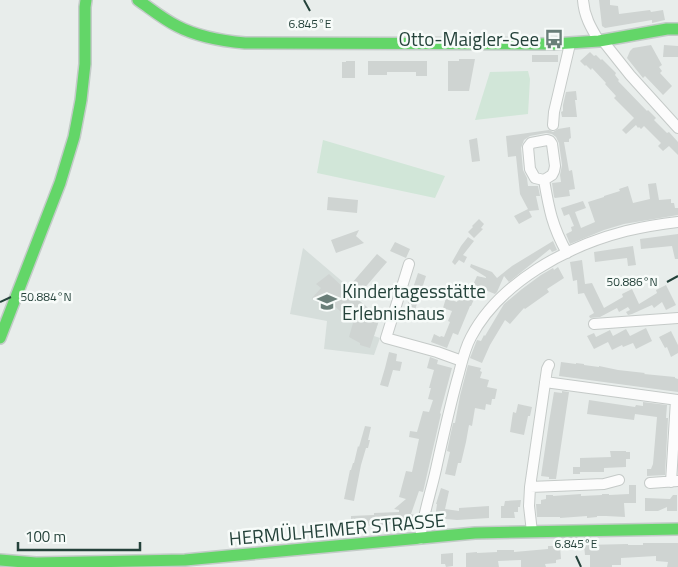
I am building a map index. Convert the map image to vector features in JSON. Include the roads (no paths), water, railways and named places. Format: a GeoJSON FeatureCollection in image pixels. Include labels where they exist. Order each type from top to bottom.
{"type":"FeatureCollection","features":[{"type":"Feature","properties":{"kind":"street"},"geometry":{"type":"LineString","coordinates":[[0,338],[60,183],[74,137],[85,64],[86,0]]}},
{"type":"Feature","properties":{"kind":"street"},"geometry":{"type":"LineString","coordinates":[[138,0],[178,26],[210,38],[228,41],[570,44],[601,41],[667,29],[678,29]]}},
{"type":"Feature","properties":{"kind":"street"},"geometry":{"type":"LineString","coordinates":[[584,0],[584,7],[592,30],[678,128]]}},
{"type":"Feature","properties":{"kind":"street"},"geometry":{"type":"LineString","coordinates":[[553,125],[554,112],[570,44]]}},
{"type":"Feature","properties":{"kind":"street"},"geometry":{"type":"LineString","coordinates":[[544,180],[551,219],[567,253]]}},
{"type":"Feature","properties":{"kind":"street"},"geometry":{"type":"LineString","coordinates":[[420,539],[450,402],[462,361],[470,339],[488,311],[519,282],[555,258],[588,243],[626,231],[678,222]]}},
{"type":"Feature","properties":{"kind":"street"},"geometry":{"type":"LineString","coordinates":[[409,264],[386,338],[462,361]]}},
{"type":"Feature","properties":{"kind":"street"},"geometry":{"type":"LineString","coordinates":[[594,324],[678,318]]}},
{"type":"Feature","properties":{"kind":"street"},"geometry":{"type":"LineString","coordinates":[[532,532],[529,506],[530,486],[549,364]]}},
{"type":"Feature","properties":{"kind":"street"},"geometry":{"type":"LineString","coordinates":[[545,382],[677,400],[674,482],[650,483]]}},
{"type":"Feature","properties":{"kind":"street"},"geometry":{"type":"LineString","coordinates":[[530,486],[604,484],[620,480]]}},
{"type":"Feature","properties":{"kind":"street","name":"HERMÜLHEIMER STRASSE"},"geometry":{"type":"LineString","coordinates":[[0,560],[36,563],[185,560],[475,533],[678,530]]}},
{"type":"Feature","properties":{"kind":"place","name":"Otto-Maigler-See"},"geometry":{"type":"Point","coordinates":[554,39]}},
{"type":"Feature","properties":{"kind":"place","name":"Kindertagesstätte Erlebnishaus"},"geometry":{"type":"Point","coordinates":[327,302]}}]}
